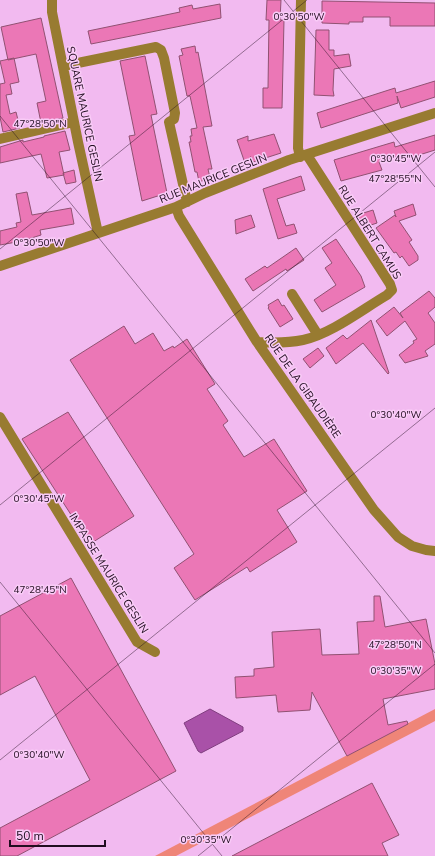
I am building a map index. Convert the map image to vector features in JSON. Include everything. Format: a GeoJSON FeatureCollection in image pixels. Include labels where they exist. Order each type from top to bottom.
{"type":"FeatureCollection","features":[{"type":"Feature","properties":{"kind":"street","name":"SQUARE MAURICE GESLIN"},"geometry":{"type":"LineString","coordinates":[[52,0],[52,12],[98,233]]}},
{"type":"Feature","properties":{"kind":"street"},"geometry":{"type":"LineString","coordinates":[[301,0],[298,148],[303,156]]}},
{"type":"Feature","properties":{"kind":"street"},"geometry":{"type":"LineString","coordinates":[[63,66],[156,47],[161,50],[164,58],[174,113],[174,119],[169,122],[186,202]]}},
{"type":"Feature","properties":{"kind":"street","name":"RUE MAURICE GESLIN"},"geometry":{"type":"LineString","coordinates":[[0,266],[176,207],[205,193],[303,156],[435,113]]}},
{"type":"Feature","properties":{"kind":"street"},"geometry":{"type":"LineString","coordinates":[[0,139],[74,122]]}},
{"type":"Feature","properties":{"kind":"street","name":"RUE ALBERT CAMUS"},"geometry":{"type":"LineString","coordinates":[[257,342],[292,342],[305,340],[318,335],[336,326],[390,293],[392,287],[303,156]]}},
{"type":"Feature","properties":{"kind":"street","name":"RUE DE LA GIBAUDIÈRE"},"geometry":{"type":"LineString","coordinates":[[176,207],[179,216],[257,342],[374,510],[398,538],[412,546],[435,551]]}},
{"type":"Feature","properties":{"kind":"street"},"geometry":{"type":"LineString","coordinates":[[292,294],[318,335]]}},
{"type":"Feature","properties":{"kind":"street","name":"IMPASSE MAURICE GESLIN"},"geometry":{"type":"LineString","coordinates":[[0,417],[137,642],[155,652]]}},
{"type":"Feature","properties":{"kind":"shaded area"},"geometry":{"type":"Polygon","coordinates":[[[210,709],[243,727],[243,731],[201,753],[198,751],[184,723],[210,709]]]}},
{"type":"Feature","properties":{"kind":"shaded area"},"geometry":{"type":"Polygon","coordinates":[[[435,709],[435,721],[176,856],[155,856],[435,709]]]}},
{"type":"Feature","properties":{"kind":"building"},"geometry":{"type":"Polygon","coordinates":[[[267,0],[281,0],[280,20],[284,20],[282,108],[263,108],[263,88],[268,88],[269,20],[266,20],[267,0]]]}},
{"type":"Feature","properties":{"kind":"building"},"geometry":{"type":"Polygon","coordinates":[[[322,1],[435,3],[435,26],[390,26],[390,17],[363,17],[363,22],[349,22],[349,24],[322,23],[322,1]]]}},
{"type":"Feature","properties":{"kind":"building"},"geometry":{"type":"Polygon","coordinates":[[[220,4],[221,18],[91,44],[88,31],[180,12],[179,8],[192,5],[193,9],[220,4]]]}},
{"type":"Feature","properties":{"kind":"building"},"geometry":{"type":"Polygon","coordinates":[[[41,18],[63,118],[41,123],[37,103],[46,101],[36,54],[8,60],[1,27],[41,18]]]}},
{"type":"Feature","properties":{"kind":"building"},"geometry":{"type":"Polygon","coordinates":[[[316,30],[329,30],[329,50],[334,50],[334,56],[349,54],[351,66],[334,69],[334,96],[314,95],[316,30]]]}},
{"type":"Feature","properties":{"kind":"building"},"geometry":{"type":"Polygon","coordinates":[[[195,46],[196,53],[198,52],[212,126],[203,127],[212,169],[208,169],[210,178],[199,182],[197,172],[195,172],[189,142],[191,142],[190,136],[192,136],[191,129],[197,128],[190,96],[187,96],[179,56],[183,55],[181,49],[195,46]]]}},
{"type":"Feature","properties":{"kind":"building"},"geometry":{"type":"Polygon","coordinates":[[[145,56],[157,114],[151,115],[167,193],[142,201],[129,136],[135,135],[120,61],[145,56]]]}},
{"type":"Feature","properties":{"kind":"building"},"geometry":{"type":"Polygon","coordinates":[[[14,58],[19,82],[10,84],[12,94],[6,95],[10,114],[16,112],[20,128],[3,132],[0,117],[0,84],[5,83],[0,61],[14,58]]]}},
{"type":"Feature","properties":{"kind":"building"},"geometry":{"type":"Polygon","coordinates":[[[435,81],[435,97],[401,108],[397,96],[398,103],[321,128],[317,113],[395,88],[396,93],[435,81]]]}},
{"type":"Feature","properties":{"kind":"building"},"geometry":{"type":"Polygon","coordinates":[[[65,131],[70,150],[59,152],[64,175],[47,178],[41,154],[0,163],[0,147],[23,140],[23,142],[65,131]]]}},
{"type":"Feature","properties":{"kind":"building"},"geometry":{"type":"Polygon","coordinates":[[[274,134],[281,153],[253,162],[250,157],[251,168],[247,169],[237,140],[248,136],[248,141],[274,134]]]}},
{"type":"Feature","properties":{"kind":"building"},"geometry":{"type":"Polygon","coordinates":[[[435,135],[435,150],[400,161],[398,156],[379,162],[382,170],[341,181],[334,160],[394,142],[395,147],[435,135]]]}},
{"type":"Feature","properties":{"kind":"building"},"geometry":{"type":"Polygon","coordinates":[[[74,170],[76,182],[66,184],[63,173],[74,170]]]}},
{"type":"Feature","properties":{"kind":"building"},"geometry":{"type":"Polygon","coordinates":[[[301,176],[305,190],[277,199],[286,226],[294,224],[297,233],[278,239],[263,189],[301,176]]]}},
{"type":"Feature","properties":{"kind":"building"},"geometry":{"type":"Polygon","coordinates":[[[27,192],[32,215],[71,208],[74,224],[40,230],[41,235],[22,241],[0,245],[0,231],[17,227],[16,223],[21,222],[16,194],[27,192]]]}},
{"type":"Feature","properties":{"kind":"building"},"geometry":{"type":"Polygon","coordinates":[[[413,204],[416,215],[399,221],[412,240],[409,242],[418,256],[418,260],[409,266],[402,256],[400,258],[396,252],[394,253],[376,228],[395,215],[396,217],[394,211],[413,204]]]}},
{"type":"Feature","properties":{"kind":"building"},"geometry":{"type":"Polygon","coordinates":[[[373,210],[377,223],[365,227],[357,215],[373,210]]]}},
{"type":"Feature","properties":{"kind":"building"},"geometry":{"type":"Polygon","coordinates":[[[251,215],[255,227],[236,234],[235,220],[251,215]]]}},
{"type":"Feature","properties":{"kind":"building"},"geometry":{"type":"Polygon","coordinates":[[[336,239],[361,276],[365,287],[322,312],[314,300],[336,285],[325,268],[332,263],[322,248],[336,239]]]}},
{"type":"Feature","properties":{"kind":"building"},"geometry":{"type":"Polygon","coordinates":[[[296,248],[304,260],[287,271],[286,269],[253,291],[245,279],[265,266],[267,268],[296,248]]]}},
{"type":"Feature","properties":{"kind":"building"},"geometry":{"type":"Polygon","coordinates":[[[429,291],[435,298],[435,307],[428,313],[435,323],[435,344],[425,351],[428,356],[405,363],[399,355],[417,339],[405,321],[387,336],[376,321],[394,307],[403,318],[400,313],[429,291]]]}},
{"type":"Feature","properties":{"kind":"building"},"geometry":{"type":"Polygon","coordinates":[[[278,299],[293,319],[280,327],[268,308],[268,305],[278,299]]]}},
{"type":"Feature","properties":{"kind":"building"},"geometry":{"type":"Polygon","coordinates":[[[371,320],[389,373],[388,374],[363,343],[336,364],[326,348],[343,335],[347,339],[371,320]]]}},
{"type":"Feature","properties":{"kind":"building"},"geometry":{"type":"Polygon","coordinates":[[[124,326],[135,344],[153,333],[164,351],[173,346],[174,348],[187,339],[215,384],[207,389],[228,421],[223,425],[244,457],[274,439],[307,491],[277,510],[297,542],[250,572],[247,567],[195,600],[174,568],[194,554],[70,360],[124,326]]]}},
{"type":"Feature","properties":{"kind":"building"},"geometry":{"type":"Polygon","coordinates":[[[318,348],[324,356],[310,368],[303,359],[318,348]]]}},
{"type":"Feature","properties":{"kind":"building"},"geometry":{"type":"Polygon","coordinates":[[[68,412],[134,516],[90,544],[22,439],[68,412]]]}},
{"type":"Feature","properties":{"kind":"building"},"geometry":{"type":"Polygon","coordinates":[[[71,578],[176,771],[17,856],[0,856],[0,828],[90,780],[35,676],[0,695],[0,616],[71,578]]]}},
{"type":"Feature","properties":{"kind":"building"},"geometry":{"type":"Polygon","coordinates":[[[374,596],[380,596],[385,627],[426,619],[435,664],[435,689],[383,699],[388,725],[407,721],[408,724],[347,756],[312,692],[310,710],[278,712],[276,695],[236,698],[235,677],[254,676],[254,669],[274,667],[272,632],[320,629],[322,655],[359,654],[357,622],[374,621],[374,596]]]}},
{"type":"Feature","properties":{"kind":"building"},"geometry":{"type":"Polygon","coordinates":[[[372,783],[399,835],[382,843],[388,856],[232,856],[372,783]]]}}]}
